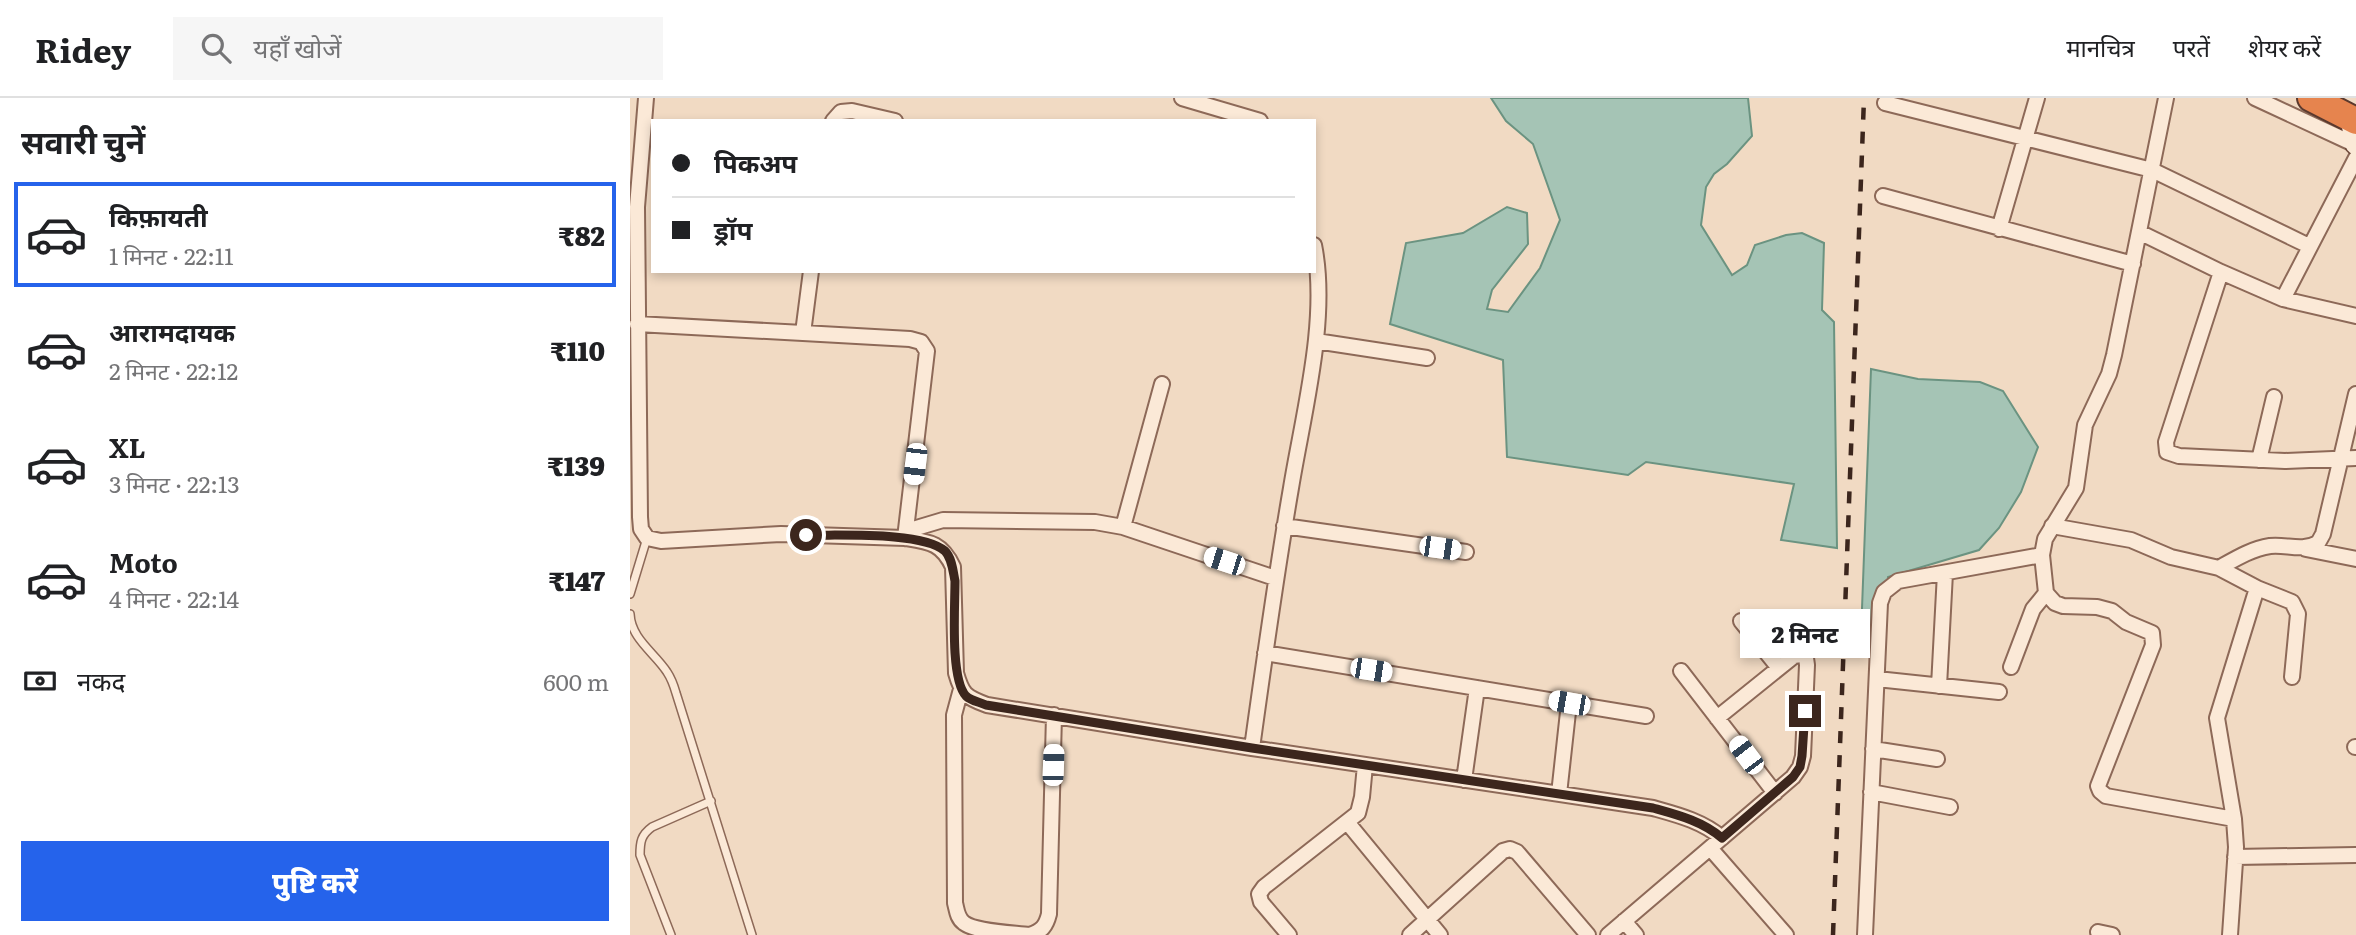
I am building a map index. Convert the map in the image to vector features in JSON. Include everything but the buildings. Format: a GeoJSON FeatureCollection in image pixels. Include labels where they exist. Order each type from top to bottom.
{"type":"FeatureCollection","features":[{"type":"Feature","properties":{"kind":"highway"},"geometry":{"type":"LineString","coordinates":[[2311,98],[2355,132]]}},
{"type":"Feature","properties":{"kind":"street"},"geometry":{"type":"LineString","coordinates":[[646,98],[637,207],[637,324],[639,517],[641,529],[647,538],[661,541],[781,534],[905,538],[931,543],[946,552],[953,567],[956,673],[961,689],[969,699],[986,705],[1252,748],[1653,808],[1710,828],[1722,838]]}},
{"type":"Feature","properties":{"kind":"street"},"geometry":{"type":"LineString","coordinates":[[1182,98],[1253,119]]}},
{"type":"Feature","properties":{"kind":"street"},"geometry":{"type":"LineString","coordinates":[[1999,229],[2037,98]]}},
{"type":"Feature","properties":{"kind":"street"},"geometry":{"type":"LineString","coordinates":[[2166,98],[2109,374],[2085,425],[2076,488],[2045,539],[2042,555],[2046,593],[2055,603],[2112,611],[2126,622],[2152,633],[2154,639],[2100,778],[2100,791],[2106,796],[2234,819]]}},
{"type":"Feature","properties":{"kind":"street"},"geometry":{"type":"LineString","coordinates":[[2255,98],[2355,132]]}},
{"type":"Feature","properties":{"kind":"street"},"geometry":{"type":"LineString","coordinates":[[1885,103],[2152,170],[2309,246]]}},
{"type":"Feature","properties":{"kind":"street"},"geometry":{"type":"LineString","coordinates":[[835,119],[841,112],[852,111],[886,119]]}},
{"type":"Feature","properties":{"kind":"street"},"geometry":{"type":"LineString","coordinates":[[2283,299],[2356,158]]}},
{"type":"Feature","properties":{"kind":"street"},"geometry":{"type":"LineString","coordinates":[[1883,196],[2133,264]]}},
{"type":"Feature","properties":{"kind":"street"},"geometry":{"type":"LineString","coordinates":[[2139,232],[2283,299],[2356,316]]}},
{"type":"Feature","properties":{"kind":"street"},"geometry":{"type":"LineString","coordinates":[[1252,748],[1275,578],[1316,341],[1320,282],[1316,257]]}},
{"type":"Feature","properties":{"kind":"street"},"geometry":{"type":"LineString","coordinates":[[2221,272],[2166,447],[2167,452],[2179,456],[2259,460],[2356,458]]}},
{"type":"Feature","properties":{"kind":"street"},"geometry":{"type":"LineString","coordinates":[[803,333],[811,273]]}},
{"type":"Feature","properties":{"kind":"street"},"geometry":{"type":"LineString","coordinates":[[637,324],[910,339],[921,342],[927,351],[905,538]]}},
{"type":"Feature","properties":{"kind":"street"},"geometry":{"type":"LineString","coordinates":[[1316,341],[1427,358]]}},
{"type":"Feature","properties":{"kind":"street"},"geometry":{"type":"LineString","coordinates":[[1123,527],[1162,384]]}},
{"type":"Feature","properties":{"kind":"street"},"geometry":{"type":"LineString","coordinates":[[2304,549],[2318,543],[2323,534],[2356,394]]}},
{"type":"Feature","properties":{"kind":"street"},"geometry":{"type":"LineString","coordinates":[[2259,460],[2274,397]]}},
{"type":"Feature","properties":{"kind":"street"},"geometry":{"type":"LineString","coordinates":[[905,538],[913,529],[943,520],[1095,522],[1123,527],[1275,578]]}},
{"type":"Feature","properties":{"kind":"street"},"geometry":{"type":"LineString","coordinates":[[1284,526],[1466,552]]}},
{"type":"Feature","properties":{"kind":"street"},"geometry":{"type":"LineString","coordinates":[[2052,526],[2119,537],[2171,557],[2219,568],[2292,602],[2297,606],[2298,614],[2292,677]]}},
{"type":"Feature","properties":{"kind":"street"},"geometry":{"type":"LineString","coordinates":[[2219,568],[2267,546],[2304,549],[2356,559]]}},
{"type":"Feature","properties":{"kind":"street"},"geometry":{"type":"LineString","coordinates":[[1865,935],[1880,603],[1884,592],[1898,582],[2042,555]]}},
{"type":"Feature","properties":{"kind":"street"},"geometry":{"type":"LineString","coordinates":[[1939,686],[1945,573]]}},
{"type":"Feature","properties":{"kind":"street"},"geometry":{"type":"LineString","coordinates":[[2230,935],[2235,857],[2234,819],[2217,718],[2257,588]]}},
{"type":"Feature","properties":{"kind":"street"},"geometry":{"type":"LineString","coordinates":[[2011,667],[2033,609],[2046,593]]}},
{"type":"Feature","properties":{"kind":"street"},"geometry":{"type":"LineString","coordinates":[[1741,621],[1779,668]]}},
{"type":"Feature","properties":{"kind":"street"},"geometry":{"type":"LineString","coordinates":[[1265,653],[1646,716]]}},
{"type":"Feature","properties":{"kind":"street"},"geometry":{"type":"LineString","coordinates":[[1608,935],[1793,777],[1800,767],[1806,658],[1794,656],[1717,718]]}},
{"type":"Feature","properties":{"kind":"street"},"geometry":{"type":"LineString","coordinates":[[1681,671],[1775,793]]}},
{"type":"Feature","properties":{"kind":"street"},"geometry":{"type":"LineString","coordinates":[[1877,679],[1999,692]]}},
{"type":"Feature","properties":{"kind":"street"},"geometry":{"type":"LineString","coordinates":[[1464,780],[1477,688]]}},
{"type":"Feature","properties":{"kind":"street"},"geometry":{"type":"LineString","coordinates":[[961,689],[954,715],[955,903],[963,922],[975,927],[1030,935],[1040,931],[1046,924],[1049,914],[1054,716]]}},
{"type":"Feature","properties":{"kind":"street"},"geometry":{"type":"LineString","coordinates":[[1559,794],[1569,703]]}},
{"type":"Feature","properties":{"kind":"street"},"geometry":{"type":"LineString","coordinates":[[1873,749],[1937,759]]}},
{"type":"Feature","properties":{"kind":"street"},"geometry":{"type":"LineString","coordinates":[[1289,935],[1261,902],[1259,894],[1264,887],[1358,813],[1365,765]]}},
{"type":"Feature","properties":{"kind":"street"},"geometry":{"type":"LineString","coordinates":[[1871,792],[1950,807]]}},
{"type":"Feature","properties":{"kind":"street"},"geometry":{"type":"LineString","coordinates":[[1347,822],[1440,935]]}},
{"type":"Feature","properties":{"kind":"street"},"geometry":{"type":"LineString","coordinates":[[1710,848],[1786,935]]}},
{"type":"Feature","properties":{"kind":"street"},"geometry":{"type":"LineString","coordinates":[[1410,935],[1503,851],[1510,849],[1517,852],[1588,935]]}},
{"type":"Feature","properties":{"kind":"street"},"geometry":{"type":"LineString","coordinates":[[2235,857],[2356,855]]}},
{"type":"Feature","properties":{"kind":"street"},"geometry":{"type":"LineString","coordinates":[[1624,921],[1636,935]]}},
{"type":"Feature","properties":{"kind":"lane"},"geometry":{"type":"LineString","coordinates":[[630,594],[647,538]]}},
{"type":"Feature","properties":{"kind":"lane"},"geometry":{"type":"LineString","coordinates":[[630,614],[630,622],[641,642],[669,674],[752,935]]}},
{"type":"Feature","properties":{"kind":"lane"},"geometry":{"type":"LineString","coordinates":[[671,935],[640,855],[640,843],[644,833],[652,827],[711,801]]}},
{"type":"Feature","properties":{"kind":"shaded area"},"geometry":{"type":"Polygon","coordinates":[[[1491,98],[1748,98],[1752,136],[1727,164],[1714,174],[1706,187],[1701,225],[1732,275],[1747,265],[1755,245],[1802,233],[1824,243],[1822,310],[1834,322],[1837,548],[1781,540],[1794,484],[1646,462],[1628,475],[1507,457],[1503,360],[1390,324],[1406,243],[1463,233],[1507,207],[1527,213],[1528,244],[1492,290],[1487,309],[1508,312],[1540,268],[1560,220],[1533,144],[1506,121],[1491,98]]]}},
{"type":"Feature","properties":{"kind":"shaded area"},"geometry":{"type":"Polygon","coordinates":[[[1871,369],[1918,379],[1980,382],[2003,391],[2038,447],[2021,492],[1999,528],[1979,550],[1888,577],[1884,631],[1861,635],[1871,369]]]}},
{"type":"Feature","properties":{"kind":"railway"},"geometry":{"type":"LineString","coordinates":[[1833,935],[1864,98]]}},
{"type":"Feature","properties":{"kind":"route"},"geometry":{"type":"LineString","coordinates":[[806,535],[905,538],[931,543],[946,552],[953,567],[955,581],[956,673],[961,689],[969,699],[986,705],[1653,808],[1693,820],[1710,828],[1722,838],[1793,777],[1800,767],[1805,711]]}}]}
